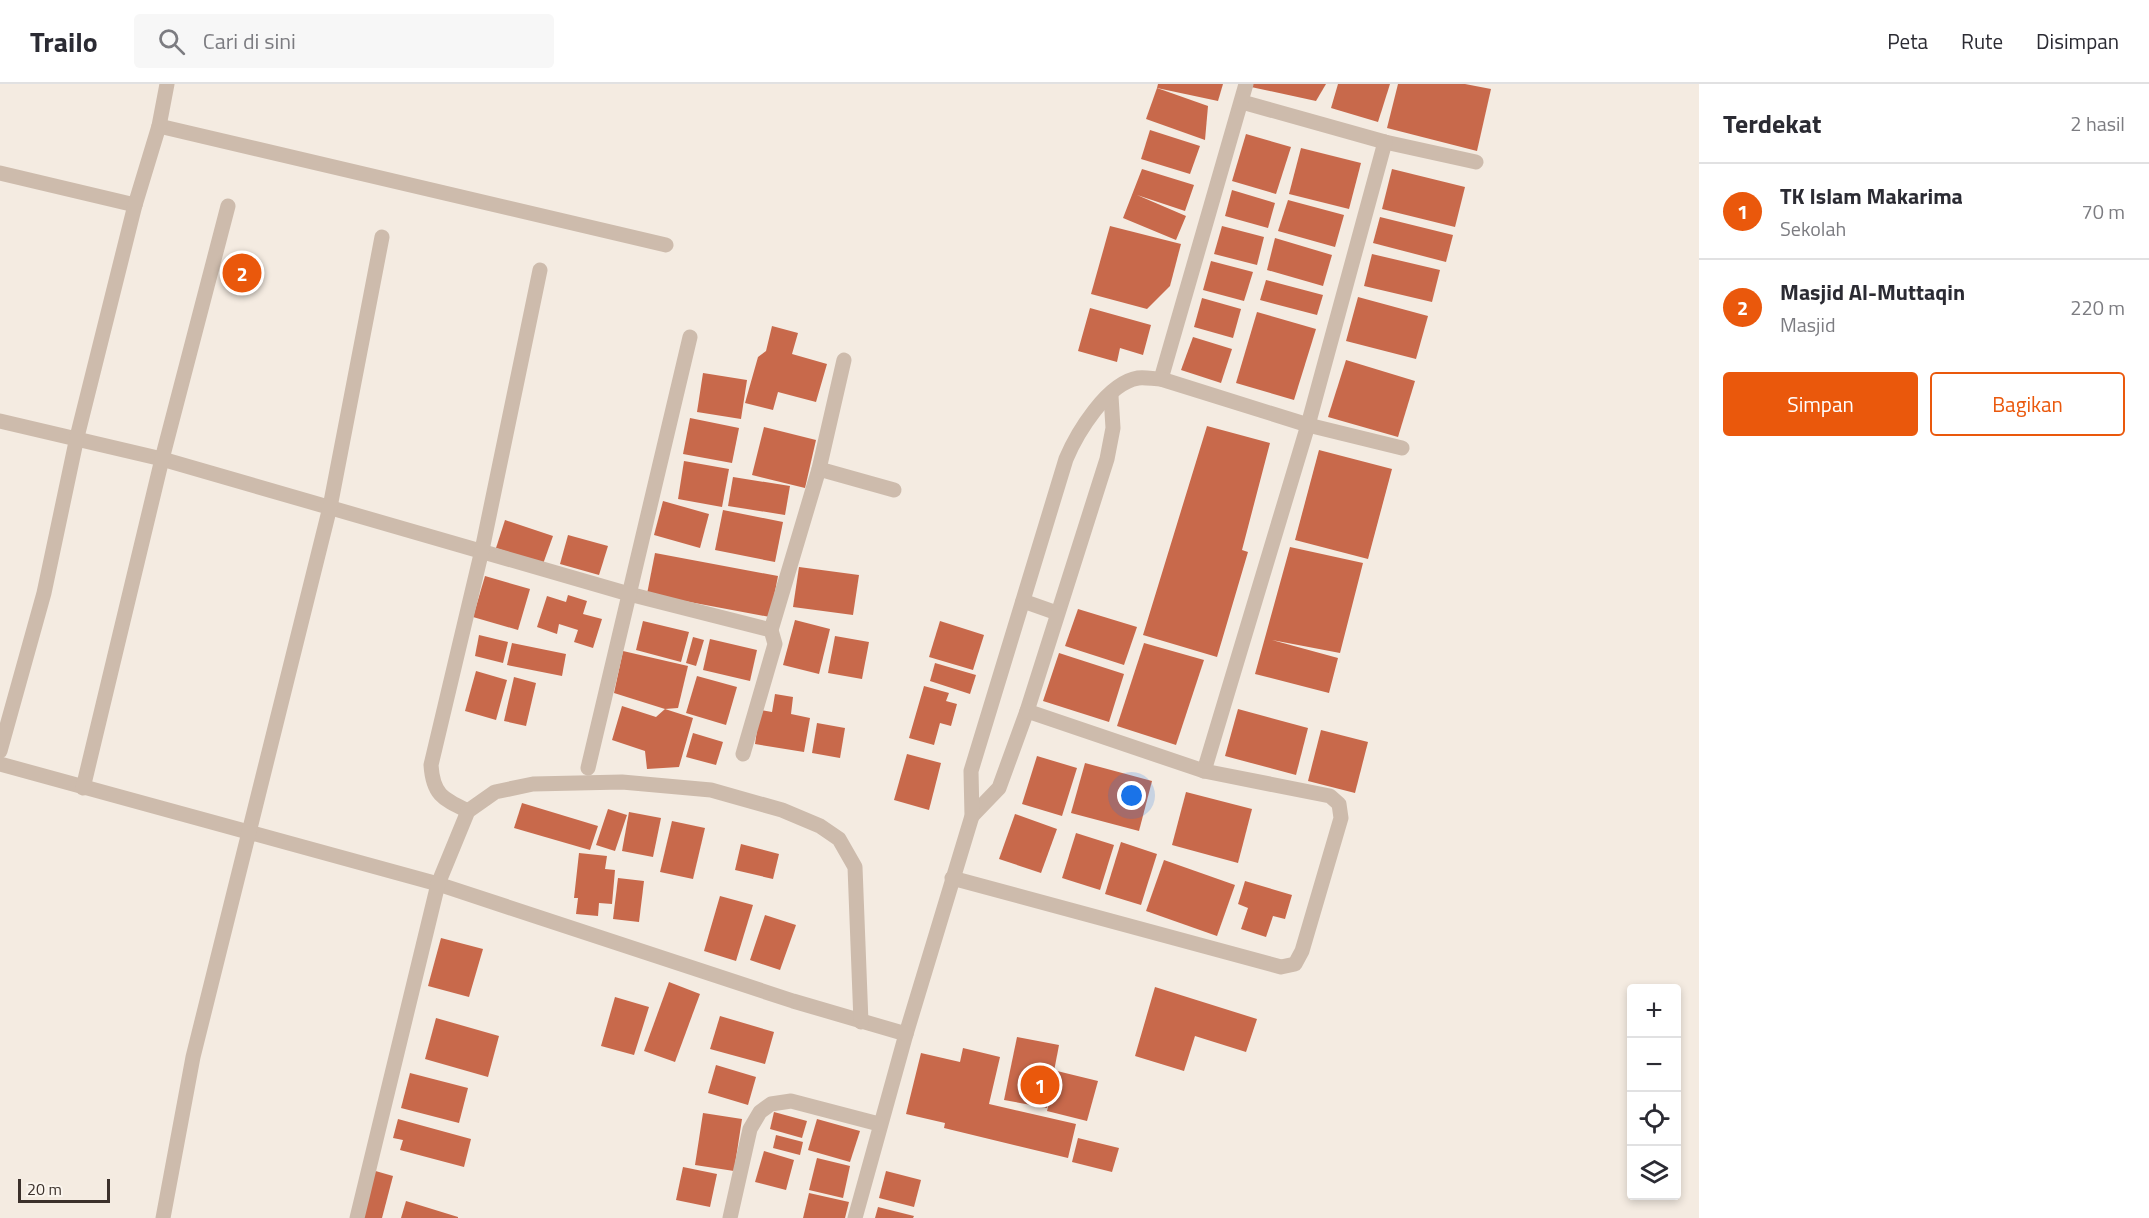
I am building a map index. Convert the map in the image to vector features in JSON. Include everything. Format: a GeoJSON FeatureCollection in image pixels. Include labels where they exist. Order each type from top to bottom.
{"type":"FeatureCollection","features":[{"type":"Feature","properties":{"kind":"street"},"geometry":{"type":"LineString","coordinates":[[0,751],[44,593],[77,437],[135,205],[159,126],[167,84]]}},
{"type":"Feature","properties":{"kind":"street"},"geometry":{"type":"LineString","coordinates":[[1161,379],[1246,84]]}},
{"type":"Feature","properties":{"kind":"street"},"geometry":{"type":"LineString","coordinates":[[1242,102],[1385,142],[1476,162]]}},
{"type":"Feature","properties":{"kind":"street"},"geometry":{"type":"LineString","coordinates":[[159,126],[666,245]]}},
{"type":"Feature","properties":{"kind":"street"},"geometry":{"type":"LineString","coordinates":[[1204,771],[1308,425],[1385,142]]}},
{"type":"Feature","properties":{"kind":"street"},"geometry":{"type":"LineString","coordinates":[[0,173],[135,205]]}},
{"type":"Feature","properties":{"kind":"street"},"geometry":{"type":"LineString","coordinates":[[83,788],[162,459],[228,206]]}},
{"type":"Feature","properties":{"kind":"street"},"geometry":{"type":"LineString","coordinates":[[163,1218],[193,1057],[247,831],[330,507],[382,237]]}},
{"type":"Feature","properties":{"kind":"street"},"geometry":{"type":"LineString","coordinates":[[468,811],[445,800],[435,788],[431,765],[482,550],[540,270]]}},
{"type":"Feature","properties":{"kind":"street"},"geometry":{"type":"LineString","coordinates":[[588,768],[690,337]]}},
{"type":"Feature","properties":{"kind":"street"},"geometry":{"type":"LineString","coordinates":[[743,754],[775,644],[771,630],[819,469],[844,360]]}},
{"type":"Feature","properties":{"kind":"street"},"geometry":{"type":"LineString","coordinates":[[855,1218],[879,1124],[972,816],[971,771],[1066,459],[1077,433],[1091,413],[1122,384],[1138,378],[1161,379],[1308,425],[1402,448]]}},
{"type":"Feature","properties":{"kind":"street"},"geometry":{"type":"LineString","coordinates":[[972,816],[999,788],[1027,711],[1107,459],[1113,428],[1111,396]]}},
{"type":"Feature","properties":{"kind":"street"},"geometry":{"type":"LineString","coordinates":[[0,421],[77,437],[162,459],[629,594],[771,630]]}},
{"type":"Feature","properties":{"kind":"street"},"geometry":{"type":"LineString","coordinates":[[819,469],[894,490]]}},
{"type":"Feature","properties":{"kind":"street"},"geometry":{"type":"LineString","coordinates":[[1023,601],[1057,613]]}},
{"type":"Feature","properties":{"kind":"street"},"geometry":{"type":"LineString","coordinates":[[952,879],[1281,967],[1295,964],[1302,951],[1341,818],[1340,804],[1330,796],[1204,771],[1027,711]]}},
{"type":"Feature","properties":{"kind":"street"},"geometry":{"type":"LineString","coordinates":[[0,764],[438,884],[861,1022],[906,1034]]}},
{"type":"Feature","properties":{"kind":"street"},"geometry":{"type":"LineString","coordinates":[[357,1218],[438,884],[468,811],[495,792],[533,784],[622,782],[711,790],[782,810],[820,826],[839,839],[855,867],[861,1022]]}},
{"type":"Feature","properties":{"kind":"street"},"geometry":{"type":"LineString","coordinates":[[730,1218],[750,1129],[759,1112],[771,1104],[790,1101],[879,1124]]}},
{"type":"Feature","properties":{"kind":"building"},"geometry":{"type":"Polygon","coordinates":[[[1158,84],[1223,84],[1218,101],[1157,88],[1158,84]]]}},
{"type":"Feature","properties":{"kind":"building"},"geometry":{"type":"Polygon","coordinates":[[[1252,84],[1326,84],[1316,101],[1251,87],[1252,84]]]}},
{"type":"Feature","properties":{"kind":"building"},"geometry":{"type":"Polygon","coordinates":[[[1338,84],[1390,84],[1378,122],[1331,108],[1338,84]]]}},
{"type":"Feature","properties":{"kind":"building"},"geometry":{"type":"Polygon","coordinates":[[[1398,84],[1465,84],[1491,89],[1477,151],[1387,128],[1398,84]]]}},
{"type":"Feature","properties":{"kind":"building"},"geometry":{"type":"Polygon","coordinates":[[[1157,88],[1208,106],[1205,140],[1146,119],[1157,88]]]}},
{"type":"Feature","properties":{"kind":"building"},"geometry":{"type":"Polygon","coordinates":[[[1150,130],[1200,146],[1190,174],[1141,159],[1150,130]]]}},
{"type":"Feature","properties":{"kind":"building"},"geometry":{"type":"Polygon","coordinates":[[[1246,134],[1291,147],[1276,194],[1232,181],[1246,134]]]}},
{"type":"Feature","properties":{"kind":"building"},"geometry":{"type":"Polygon","coordinates":[[[1301,148],[1361,163],[1349,209],[1289,194],[1301,148]]]}},
{"type":"Feature","properties":{"kind":"building"},"geometry":{"type":"Polygon","coordinates":[[[1142,169],[1194,185],[1185,211],[1137,195],[1186,216],[1176,240],[1123,218],[1142,169]]]}},
{"type":"Feature","properties":{"kind":"building"},"geometry":{"type":"Polygon","coordinates":[[[1392,169],[1465,187],[1455,227],[1382,209],[1392,169]]]}},
{"type":"Feature","properties":{"kind":"building"},"geometry":{"type":"Polygon","coordinates":[[[1232,190],[1275,203],[1268,228],[1225,216],[1232,190]]]}},
{"type":"Feature","properties":{"kind":"building"},"geometry":{"type":"Polygon","coordinates":[[[1288,200],[1344,215],[1335,247],[1278,231],[1288,200]]]}},
{"type":"Feature","properties":{"kind":"building"},"geometry":{"type":"Polygon","coordinates":[[[1380,217],[1453,235],[1446,262],[1373,243],[1380,217]]]}},
{"type":"Feature","properties":{"kind":"building"},"geometry":{"type":"Polygon","coordinates":[[[1110,226],[1181,244],[1170,286],[1147,309],[1091,294],[1110,226]]]}},
{"type":"Feature","properties":{"kind":"building"},"geometry":{"type":"Polygon","coordinates":[[[1222,226],[1264,237],[1257,265],[1214,254],[1222,226]]]}},
{"type":"Feature","properties":{"kind":"building"},"geometry":{"type":"Polygon","coordinates":[[[1275,238],[1332,255],[1323,286],[1267,270],[1275,238]]]}},
{"type":"Feature","properties":{"kind":"building"},"geometry":{"type":"Polygon","coordinates":[[[1372,254],[1440,270],[1432,302],[1364,286],[1372,254]]]}},
{"type":"Feature","properties":{"kind":"building"},"geometry":{"type":"Polygon","coordinates":[[[1211,261],[1253,272],[1244,301],[1203,290],[1211,261]]]}},
{"type":"Feature","properties":{"kind":"building"},"geometry":{"type":"Polygon","coordinates":[[[1266,280],[1323,295],[1317,315],[1260,300],[1266,280]]]}},
{"type":"Feature","properties":{"kind":"building"},"geometry":{"type":"Polygon","coordinates":[[[1358,297],[1428,316],[1416,359],[1346,341],[1358,297]]]}},
{"type":"Feature","properties":{"kind":"building"},"geometry":{"type":"Polygon","coordinates":[[[1202,298],[1241,309],[1233,338],[1194,327],[1202,298]]]}},
{"type":"Feature","properties":{"kind":"building"},"geometry":{"type":"Polygon","coordinates":[[[1090,308],[1151,325],[1143,355],[1120,348],[1117,362],[1078,351],[1090,308]]]}},
{"type":"Feature","properties":{"kind":"building"},"geometry":{"type":"Polygon","coordinates":[[[1257,312],[1316,329],[1294,400],[1236,383],[1257,312]]]}},
{"type":"Feature","properties":{"kind":"building"},"geometry":{"type":"Polygon","coordinates":[[[772,326],[798,333],[792,354],[827,364],[816,402],[778,392],[773,410],[745,403],[758,357],[766,351],[772,326]]]}},
{"type":"Feature","properties":{"kind":"building"},"geometry":{"type":"Polygon","coordinates":[[[1193,337],[1232,349],[1221,383],[1181,370],[1193,337]]]}},
{"type":"Feature","properties":{"kind":"building"},"geometry":{"type":"Polygon","coordinates":[[[1346,360],[1415,381],[1398,437],[1328,417],[1346,360]]]}},
{"type":"Feature","properties":{"kind":"building"},"geometry":{"type":"Polygon","coordinates":[[[703,373],[747,380],[741,419],[697,412],[703,373]]]}},
{"type":"Feature","properties":{"kind":"building"},"geometry":{"type":"Polygon","coordinates":[[[690,418],[739,428],[732,463],[683,454],[690,418]]]}},
{"type":"Feature","properties":{"kind":"building"},"geometry":{"type":"Polygon","coordinates":[[[1207,426],[1270,443],[1242,550],[1248,552],[1217,657],[1143,635],[1207,426]]]}},
{"type":"Feature","properties":{"kind":"building"},"geometry":{"type":"Polygon","coordinates":[[[764,427],[816,440],[805,488],[752,475],[764,427]]]}},
{"type":"Feature","properties":{"kind":"building"},"geometry":{"type":"Polygon","coordinates":[[[1319,450],[1392,469],[1368,559],[1295,540],[1319,450]]]}},
{"type":"Feature","properties":{"kind":"building"},"geometry":{"type":"Polygon","coordinates":[[[684,461],[729,469],[722,507],[678,499],[684,461]]]}},
{"type":"Feature","properties":{"kind":"building"},"geometry":{"type":"Polygon","coordinates":[[[733,477],[790,486],[785,515],[728,506],[733,477]]]}},
{"type":"Feature","properties":{"kind":"building"},"geometry":{"type":"Polygon","coordinates":[[[663,501],[709,514],[700,548],[654,535],[663,501]]]}},
{"type":"Feature","properties":{"kind":"building"},"geometry":{"type":"Polygon","coordinates":[[[723,510],[783,522],[775,562],[715,550],[723,510]]]}},
{"type":"Feature","properties":{"kind":"building"},"geometry":{"type":"Polygon","coordinates":[[[505,520],[553,536],[543,564],[496,548],[505,520]]]}},
{"type":"Feature","properties":{"kind":"building"},"geometry":{"type":"Polygon","coordinates":[[[568,535],[608,546],[599,575],[560,564],[568,535]]]}},
{"type":"Feature","properties":{"kind":"building"},"geometry":{"type":"Polygon","coordinates":[[[1290,547],[1363,563],[1340,653],[1272,640],[1338,658],[1329,693],[1255,674],[1290,547]]]}},
{"type":"Feature","properties":{"kind":"building"},"geometry":{"type":"Polygon","coordinates":[[[655,553],[778,576],[770,617],[647,594],[655,553]]]}},
{"type":"Feature","properties":{"kind":"building"},"geometry":{"type":"Polygon","coordinates":[[[799,567],[859,575],[853,615],[793,607],[799,567]]]}},
{"type":"Feature","properties":{"kind":"building"},"geometry":{"type":"Polygon","coordinates":[[[485,576],[530,589],[518,630],[473,617],[485,576]]]}},
{"type":"Feature","properties":{"kind":"building"},"geometry":{"type":"Polygon","coordinates":[[[568,595],[587,601],[583,614],[602,619],[593,648],[574,642],[578,630],[559,624],[557,634],[537,627],[547,596],[566,602],[568,595]]]}},
{"type":"Feature","properties":{"kind":"building"},"geometry":{"type":"Polygon","coordinates":[[[1078,609],[1137,627],[1124,665],[1065,646],[1078,609]]]}},
{"type":"Feature","properties":{"kind":"building"},"geometry":{"type":"Polygon","coordinates":[[[795,620],[830,629],[819,674],[783,665],[795,620]]]}},
{"type":"Feature","properties":{"kind":"building"},"geometry":{"type":"Polygon","coordinates":[[[643,621],[689,632],[681,662],[636,650],[643,621]]]}},
{"type":"Feature","properties":{"kind":"building"},"geometry":{"type":"Polygon","coordinates":[[[940,621],[984,635],[973,670],[929,657],[940,621]]]}},
{"type":"Feature","properties":{"kind":"building"},"geometry":{"type":"Polygon","coordinates":[[[479,635],[508,642],[503,663],[475,656],[479,635]]]}},
{"type":"Feature","properties":{"kind":"building"},"geometry":{"type":"Polygon","coordinates":[[[835,636],[869,642],[862,679],[828,673],[835,636]]]}},
{"type":"Feature","properties":{"kind":"building"},"geometry":{"type":"Polygon","coordinates":[[[693,637],[704,640],[696,666],[686,663],[693,637]]]}},
{"type":"Feature","properties":{"kind":"building"},"geometry":{"type":"Polygon","coordinates":[[[710,639],[757,650],[750,681],[703,670],[710,639]]]}},
{"type":"Feature","properties":{"kind":"building"},"geometry":{"type":"Polygon","coordinates":[[[512,643],[566,654],[562,676],[507,665],[512,643]]]}},
{"type":"Feature","properties":{"kind":"building"},"geometry":{"type":"Polygon","coordinates":[[[1144,643],[1204,660],[1176,745],[1117,726],[1144,643]]]}},
{"type":"Feature","properties":{"kind":"building"},"geometry":{"type":"Polygon","coordinates":[[[623,651],[688,666],[678,708],[665,709],[614,693],[623,651]]]}},
{"type":"Feature","properties":{"kind":"building"},"geometry":{"type":"Polygon","coordinates":[[[1059,653],[1124,674],[1109,722],[1043,701],[1059,653]]]}},
{"type":"Feature","properties":{"kind":"building"},"geometry":{"type":"Polygon","coordinates":[[[935,663],[976,675],[970,694],[930,681],[935,663]]]}},
{"type":"Feature","properties":{"kind":"building"},"geometry":{"type":"Polygon","coordinates":[[[476,671],[507,680],[496,720],[465,711],[476,671]]]}},
{"type":"Feature","properties":{"kind":"building"},"geometry":{"type":"Polygon","coordinates":[[[697,676],[737,687],[726,725],[686,713],[697,676]]]}},
{"type":"Feature","properties":{"kind":"building"},"geometry":{"type":"Polygon","coordinates":[[[514,677],[536,683],[526,726],[504,721],[514,677]]]}},
{"type":"Feature","properties":{"kind":"building"},"geometry":{"type":"Polygon","coordinates":[[[924,686],[949,693],[946,701],[957,704],[951,726],[940,723],[934,745],[909,738],[924,686]]]}},
{"type":"Feature","properties":{"kind":"building"},"geometry":{"type":"Polygon","coordinates":[[[775,694],[793,697],[791,714],[810,718],[804,752],[755,744],[760,710],[772,712],[775,694]]]}},
{"type":"Feature","properties":{"kind":"building"},"geometry":{"type":"Polygon","coordinates":[[[622,706],[656,717],[665,709],[693,718],[679,767],[647,769],[645,751],[612,740],[622,706]]]}},
{"type":"Feature","properties":{"kind":"building"},"geometry":{"type":"Polygon","coordinates":[[[1238,709],[1308,728],[1296,775],[1225,756],[1238,709]]]}},
{"type":"Feature","properties":{"kind":"building"},"geometry":{"type":"Polygon","coordinates":[[[817,723],[845,728],[840,758],[812,753],[817,723]]]}},
{"type":"Feature","properties":{"kind":"building"},"geometry":{"type":"Polygon","coordinates":[[[1321,730],[1368,742],[1355,793],[1308,781],[1321,730]]]}},
{"type":"Feature","properties":{"kind":"building"},"geometry":{"type":"Polygon","coordinates":[[[693,733],[723,742],[716,765],[686,757],[693,733]]]}},
{"type":"Feature","properties":{"kind":"building"},"geometry":{"type":"Polygon","coordinates":[[[907,754],[941,763],[929,810],[894,800],[907,754]]]}},
{"type":"Feature","properties":{"kind":"building"},"geometry":{"type":"Polygon","coordinates":[[[1037,756],[1077,768],[1062,816],[1022,804],[1037,756]]]}},
{"type":"Feature","properties":{"kind":"building"},"geometry":{"type":"Polygon","coordinates":[[[1085,763],[1152,781],[1139,831],[1071,813],[1085,763]]]}},
{"type":"Feature","properties":{"kind":"building"},"geometry":{"type":"Polygon","coordinates":[[[1186,792],[1252,809],[1238,863],[1172,845],[1186,792]]]}},
{"type":"Feature","properties":{"kind":"building"},"geometry":{"type":"Polygon","coordinates":[[[522,803],[598,826],[590,850],[514,828],[522,803]]]}},
{"type":"Feature","properties":{"kind":"building"},"geometry":{"type":"Polygon","coordinates":[[[608,809],[627,815],[615,851],[596,845],[608,809]]]}},
{"type":"Feature","properties":{"kind":"building"},"geometry":{"type":"Polygon","coordinates":[[[629,812],[661,818],[653,857],[622,851],[629,812]]]}},
{"type":"Feature","properties":{"kind":"building"},"geometry":{"type":"Polygon","coordinates":[[[1015,814],[1057,829],[1041,873],[999,859],[1015,814]]]}},
{"type":"Feature","properties":{"kind":"building"},"geometry":{"type":"Polygon","coordinates":[[[672,821],[705,828],[693,879],[660,872],[672,821]]]}},
{"type":"Feature","properties":{"kind":"building"},"geometry":{"type":"Polygon","coordinates":[[[1076,833],[1114,845],[1100,890],[1062,878],[1076,833]]]}},
{"type":"Feature","properties":{"kind":"building"},"geometry":{"type":"Polygon","coordinates":[[[1121,842],[1157,854],[1141,905],[1105,894],[1121,842]]]}},
{"type":"Feature","properties":{"kind":"building"},"geometry":{"type":"Polygon","coordinates":[[[741,844],[779,854],[773,879],[735,870],[741,844]]]}},
{"type":"Feature","properties":{"kind":"building"},"geometry":{"type":"Polygon","coordinates":[[[579,853],[607,856],[605,869],[615,870],[612,904],[599,903],[598,916],[576,914],[578,898],[574,898],[579,853]]]}},
{"type":"Feature","properties":{"kind":"building"},"geometry":{"type":"Polygon","coordinates":[[[1164,860],[1235,885],[1217,936],[1146,911],[1164,860]]]}},
{"type":"Feature","properties":{"kind":"building"},"geometry":{"type":"Polygon","coordinates":[[[618,878],[644,881],[639,922],[613,919],[618,878]]]}},
{"type":"Feature","properties":{"kind":"building"},"geometry":{"type":"Polygon","coordinates":[[[1245,881],[1292,895],[1285,919],[1273,916],[1266,937],[1241,929],[1248,908],[1238,904],[1245,881]]]}},
{"type":"Feature","properties":{"kind":"building"},"geometry":{"type":"Polygon","coordinates":[[[720,896],[753,905],[736,961],[704,951],[720,896]]]}},
{"type":"Feature","properties":{"kind":"building"},"geometry":{"type":"Polygon","coordinates":[[[765,915],[796,925],[780,970],[750,960],[765,915]]]}},
{"type":"Feature","properties":{"kind":"building"},"geometry":{"type":"Polygon","coordinates":[[[441,938],[483,949],[469,997],[428,986],[441,938]]]}},
{"type":"Feature","properties":{"kind":"building"},"geometry":{"type":"Polygon","coordinates":[[[669,982],[700,994],[675,1062],[644,1051],[669,982]]]}},
{"type":"Feature","properties":{"kind":"building"},"geometry":{"type":"Polygon","coordinates":[[[1155,987],[1257,1019],[1246,1052],[1195,1036],[1184,1071],[1135,1056],[1155,987]]]}},
{"type":"Feature","properties":{"kind":"building"},"geometry":{"type":"Polygon","coordinates":[[[615,997],[649,1007],[634,1055],[601,1046],[615,997]]]}},
{"type":"Feature","properties":{"kind":"building"},"geometry":{"type":"Polygon","coordinates":[[[720,1016],[774,1032],[765,1064],[710,1049],[720,1016]]]}},
{"type":"Feature","properties":{"kind":"building"},"geometry":{"type":"Polygon","coordinates":[[[436,1018],[499,1036],[488,1077],[425,1059],[436,1018]]]}},
{"type":"Feature","properties":{"kind":"building"},"geometry":{"type":"Polygon","coordinates":[[[1017,1037],[1059,1045],[1047,1108],[1004,1100],[1017,1037]]]}},
{"type":"Feature","properties":{"kind":"building"},"geometry":{"type":"Polygon","coordinates":[[[963,1048],[1000,1057],[989,1104],[1076,1124],[1068,1158],[944,1128],[945,1123],[906,1114],[921,1053],[960,1062],[963,1048]]]}},
{"type":"Feature","properties":{"kind":"building"},"geometry":{"type":"Polygon","coordinates":[[[716,1065],[756,1077],[748,1105],[708,1093],[716,1065]]]}},
{"type":"Feature","properties":{"kind":"building"},"geometry":{"type":"Polygon","coordinates":[[[1057,1071],[1098,1081],[1087,1121],[1047,1111],[1057,1071]]]}},
{"type":"Feature","properties":{"kind":"building"},"geometry":{"type":"Polygon","coordinates":[[[410,1073],[468,1088],[459,1123],[401,1108],[410,1073]]]}},
{"type":"Feature","properties":{"kind":"building"},"geometry":{"type":"Polygon","coordinates":[[[774,1112],[807,1121],[802,1138],[770,1129],[774,1112]]]}},
{"type":"Feature","properties":{"kind":"building"},"geometry":{"type":"Polygon","coordinates":[[[703,1113],[742,1119],[734,1171],[695,1165],[703,1113]]]}},
{"type":"Feature","properties":{"kind":"building"},"geometry":{"type":"Polygon","coordinates":[[[398,1119],[471,1139],[464,1167],[400,1150],[403,1140],[393,1138],[398,1119]]]}},
{"type":"Feature","properties":{"kind":"building"},"geometry":{"type":"Polygon","coordinates":[[[817,1119],[860,1131],[850,1162],[808,1150],[817,1119]]]}},
{"type":"Feature","properties":{"kind":"building"},"geometry":{"type":"Polygon","coordinates":[[[776,1135],[803,1142],[800,1155],[773,1148],[776,1135]]]}},
{"type":"Feature","properties":{"kind":"building"},"geometry":{"type":"Polygon","coordinates":[[[1078,1138],[1119,1148],[1112,1172],[1072,1162],[1078,1138]]]}},
{"type":"Feature","properties":{"kind":"building"},"geometry":{"type":"Polygon","coordinates":[[[764,1151],[794,1160],[786,1190],[755,1182],[764,1151]]]}},
{"type":"Feature","properties":{"kind":"building"},"geometry":{"type":"Polygon","coordinates":[[[817,1158],[850,1166],[843,1198],[809,1190],[817,1158]]]}},
{"type":"Feature","properties":{"kind":"building"},"geometry":{"type":"Polygon","coordinates":[[[683,1167],[717,1174],[710,1207],[676,1200],[683,1167]]]}},
{"type":"Feature","properties":{"kind":"building"},"geometry":{"type":"Polygon","coordinates":[[[372,1170],[393,1176],[382,1218],[359,1218],[372,1170]]]}},
{"type":"Feature","properties":{"kind":"building"},"geometry":{"type":"Polygon","coordinates":[[[886,1171],[921,1180],[914,1207],[879,1198],[886,1171]]]}},
{"type":"Feature","properties":{"kind":"building"},"geometry":{"type":"Polygon","coordinates":[[[809,1193],[849,1202],[845,1218],[803,1218],[809,1193]]]}},
{"type":"Feature","properties":{"kind":"building"},"geometry":{"type":"Polygon","coordinates":[[[406,1201],[458,1217],[458,1218],[401,1218],[406,1201]]]}},
{"type":"Feature","properties":{"kind":"building"},"geometry":{"type":"Polygon","coordinates":[[[878,1207],[914,1216],[913,1218],[875,1218],[878,1207]]]}},
{"type":"Feature","properties":{"kind":"place","name":"Masjid Al-Muttaqin"},"geometry":{"type":"Point","coordinates":[242,273]}},
{"type":"Feature","properties":{"kind":"place","name":"TK Islam Makarima"},"geometry":{"type":"Point","coordinates":[1040,1085]}}]}
